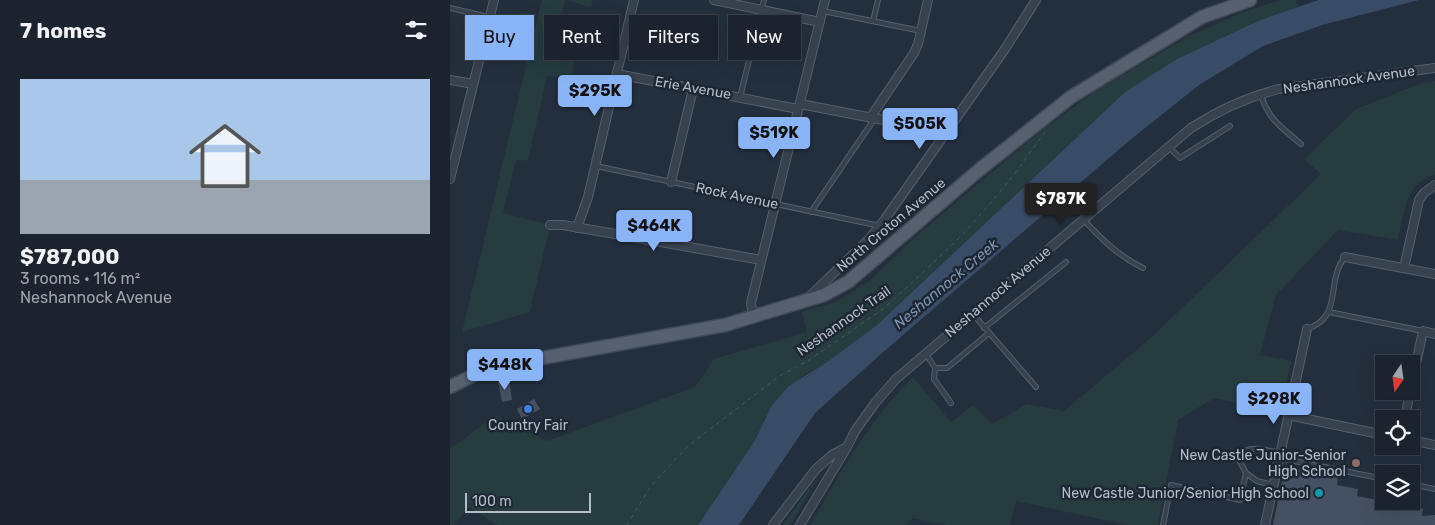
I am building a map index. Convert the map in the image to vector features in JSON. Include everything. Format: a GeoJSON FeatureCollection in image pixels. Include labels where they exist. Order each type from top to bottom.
{"type":"FeatureCollection","features":[{"type":"Feature","properties":{"kind":"main road","name":"North Croton Avenue"},"geometry":{"type":"LineString","coordinates":[[450,387],[474,374],[498,366],[704,330],[824,296],[848,282],[979,170],[1071,97],[1202,17],[1250,0]]}},
{"type":"Feature","properties":{"kind":"street"},"geometry":{"type":"LineString","coordinates":[[490,15],[494,0]]}},
{"type":"Feature","properties":{"kind":"street"},"geometry":{"type":"LineString","coordinates":[[577,228],[588,197],[634,0]]}},
{"type":"Feature","properties":{"kind":"street"},"geometry":{"type":"LineString","coordinates":[[714,0],[820,22]]}},
{"type":"Feature","properties":{"kind":"street"},"geometry":{"type":"LineString","coordinates":[[754,317],[751,303],[825,0]]}},
{"type":"Feature","properties":{"kind":"street"},"geometry":{"type":"LineString","coordinates":[[872,118],[914,53],[928,0]]}},
{"type":"Feature","properties":{"kind":"street"},"geometry":{"type":"LineString","coordinates":[[806,301],[880,226],[1005,49],[1036,0]]}},
{"type":"Feature","properties":{"kind":"street"},"geometry":{"type":"LineString","coordinates":[[450,179],[479,60]]}},
{"type":"Feature","properties":{"kind":"street","name":"Neshannock Avenue"},"geometry":{"type":"LineString","coordinates":[[773,525],[816,469],[832,455],[847,447],[857,428],[896,379],[1191,128],[1226,107],[1261,94],[1435,68]]}},
{"type":"Feature","properties":{"kind":"street","name":"Erie Avenue"},"geometry":{"type":"LineString","coordinates":[[617,74],[946,132]]}},
{"type":"Feature","properties":{"kind":"street"},"geometry":{"type":"LineString","coordinates":[[450,80],[473,84]]}},
{"type":"Feature","properties":{"kind":"street"},"geometry":{"type":"LineString","coordinates":[[671,182],[693,88]]}},
{"type":"Feature","properties":{"kind":"street"},"geometry":{"type":"LineString","coordinates":[[1404,268],[1419,200],[1424,193],[1435,185]]}},
{"type":"Feature","properties":{"kind":"street"},"geometry":{"type":"LineString","coordinates":[[550,225],[761,260]]}},
{"type":"Feature","properties":{"kind":"street"},"geometry":{"type":"LineString","coordinates":[[1345,257],[1435,274]]}},
{"type":"Feature","properties":{"kind":"street"},"geometry":{"type":"LineString","coordinates":[[1264,525],[1307,329]]}},
{"type":"Feature","properties":{"kind":"street"},"geometry":{"type":"LineString","coordinates":[[1418,355],[1423,331],[1435,334]]}},
{"type":"Feature","properties":{"kind":"street"},"geometry":{"type":"LineString","coordinates":[[1288,415],[1375,432]]}},
{"type":"Feature","properties":{"kind":"street"},"geometry":{"type":"LineString","coordinates":[[1420,442],[1435,445]]}},
{"type":"Feature","properties":{"kind":"street"},"geometry":{"type":"LineString","coordinates":[[800,525],[847,447]]}},
{"type":"Feature","properties":{"kind":"lane"},"geometry":{"type":"LineString","coordinates":[[740,97],[764,0]]}},
{"type":"Feature","properties":{"kind":"lane"},"geometry":{"type":"LineString","coordinates":[[873,21],[878,0]]}},
{"type":"Feature","properties":{"kind":"lane"},"geometry":{"type":"LineString","coordinates":[[450,8],[481,15]]}},
{"type":"Feature","properties":{"kind":"lane"},"geometry":{"type":"LineString","coordinates":[[822,11],[921,31]]}},
{"type":"Feature","properties":{"kind":"lane"},"geometry":{"type":"LineString","coordinates":[[1261,94],[1265,108],[1272,120],[1301,144]]}},
{"type":"Feature","properties":{"kind":"lane"},"geometry":{"type":"LineString","coordinates":[[811,212],[872,118]]}},
{"type":"Feature","properties":{"kind":"lane"},"geometry":{"type":"LineString","coordinates":[[1169,147],[1180,158],[1230,126]]}},
{"type":"Feature","properties":{"kind":"lane","name":"Rock Avenue"},"geometry":{"type":"LineString","coordinates":[[594,166],[880,226]]}},
{"type":"Feature","properties":{"kind":"lane"},"geometry":{"type":"LineString","coordinates":[[1084,220],[1114,251],[1143,268]]}},
{"type":"Feature","properties":{"kind":"lane"},"geometry":{"type":"LineString","coordinates":[[1307,329],[1320,322],[1329,312],[1337,272],[1340,263],[1345,257]]}},
{"type":"Feature","properties":{"kind":"lane"},"geometry":{"type":"LineString","coordinates":[[984,328],[1066,262]]}},
{"type":"Feature","properties":{"kind":"lane"},"geometry":{"type":"LineString","coordinates":[[1329,312],[1423,331]]}},
{"type":"Feature","properties":{"kind":"lane"},"geometry":{"type":"LineString","coordinates":[[972,314],[1036,387]]}},
{"type":"Feature","properties":{"kind":"lane"},"geometry":{"type":"LineString","coordinates":[[935,368],[947,368],[989,333]]}},
{"type":"Feature","properties":{"kind":"lane"},"geometry":{"type":"LineString","coordinates":[[926,353],[935,368],[934,379],[951,403]]}},
{"type":"Feature","properties":{"kind":"lane"},"geometry":{"type":"LineString","coordinates":[[1273,485],[1257,481],[1246,473],[1238,458],[1240,453],[1256,448],[1302,462],[1375,476]]}},
{"type":"Feature","properties":{"kind":"lane"},"geometry":{"type":"LineString","coordinates":[[1163,525],[1172,485],[1240,500],[1246,473]]}},
{"type":"Feature","properties":{"kind":"lane"},"geometry":{"type":"LineString","coordinates":[[1420,486],[1435,489]]}},
{"type":"Feature","properties":{"kind":"path","name":"Neshannock Trail"},"geometry":{"type":"LineString","coordinates":[[627,525],[651,486],[688,446],[778,377],[809,360],[883,309],[929,267],[989,205],[1047,129]]}},
{"type":"Feature","properties":{"kind":"green space"},"geometry":{"type":"Polygon","coordinates":[[[542,0],[565,0],[561,15],[544,15],[544,60],[575,60],[571,79],[547,75],[528,161],[516,160],[503,213],[550,225],[530,312],[462,332],[528,60],[534,60],[534,33],[542,0]]]}},
{"type":"Feature","properties":{"kind":"green space"},"geometry":{"type":"Polygon","coordinates":[[[565,0],[593,0],[591,7],[565,0]]]}},
{"type":"Feature","properties":{"kind":"green space"},"geometry":{"type":"Polygon","coordinates":[[[1281,0],[1296,0],[1299,7],[1260,20],[1177,59],[1125,92],[877,325],[830,360],[804,375],[772,405],[754,442],[698,525],[497,525],[469,507],[454,525],[450,525],[450,448],[496,415],[547,441],[695,387],[714,359],[807,332],[802,312],[838,301],[870,280],[922,231],[1042,130],[1096,91],[1189,36],[1243,12],[1281,0]]]}},
{"type":"Feature","properties":{"kind":"green space"},"geometry":{"type":"Polygon","coordinates":[[[1435,81],[1435,175],[1425,179],[1412,192],[1404,210],[1398,240],[1338,230],[1276,295],[1260,355],[1292,361],[1277,412],[1214,398],[1178,420],[1158,525],[1128,525],[1016,501],[1010,525],[946,525],[913,518],[906,525],[810,525],[869,429],[897,393],[913,377],[951,422],[973,405],[992,424],[1027,404],[1064,411],[1152,337],[1321,174],[1304,159],[1356,109],[1424,82],[1435,81]]]}},
{"type":"Feature","properties":{"kind":"green space"},"geometry":{"type":"Polygon","coordinates":[[[822,471],[790,525],[783,525],[822,471]]]}},
{"type":"Feature","properties":{"kind":"water","name":"Neshannock Creek"},"geometry":{"type":"Polygon","coordinates":[[[1319,0],[1419,0],[1322,25],[1263,46],[1199,85],[1130,140],[815,413],[739,525],[698,525],[754,442],[772,405],[789,386],[830,360],[877,325],[1125,92],[1177,59],[1260,20],[1319,0]]]}},
{"type":"Feature","properties":{"kind":"building","name":"Country Fair"},"geometry":{"type":"Polygon","coordinates":[[[509,380],[512,400],[502,402],[498,382],[509,380]]]}},
{"type":"Feature","properties":{"kind":"building","name":"Country Fair"},"geometry":{"type":"Polygon","coordinates":[[[534,399],[540,409],[522,419],[517,409],[534,399]]]}},
{"type":"Feature","properties":{"kind":"building","name":"New Castle Junior/Senior High School"},"geometry":{"type":"Polygon","coordinates":[[[1290,467],[1338,477],[1337,485],[1358,489],[1357,496],[1375,500],[1375,510],[1423,509],[1422,516],[1435,515],[1435,525],[1273,525],[1284,471],[1289,472],[1290,467]]]}},
{"type":"Feature","properties":{"kind":"place","name":"Country Fair"},"geometry":{"type":"Point","coordinates":[528,409]}},
{"type":"Feature","properties":{"kind":"place","name":"New Castle Junior-Senior High School"},"geometry":{"type":"Point","coordinates":[1356,463]}},
{"type":"Feature","properties":{"kind":"place","name":"New Castle Junior/Senior High School"},"geometry":{"type":"Point","coordinates":[1319,493]}}]}
